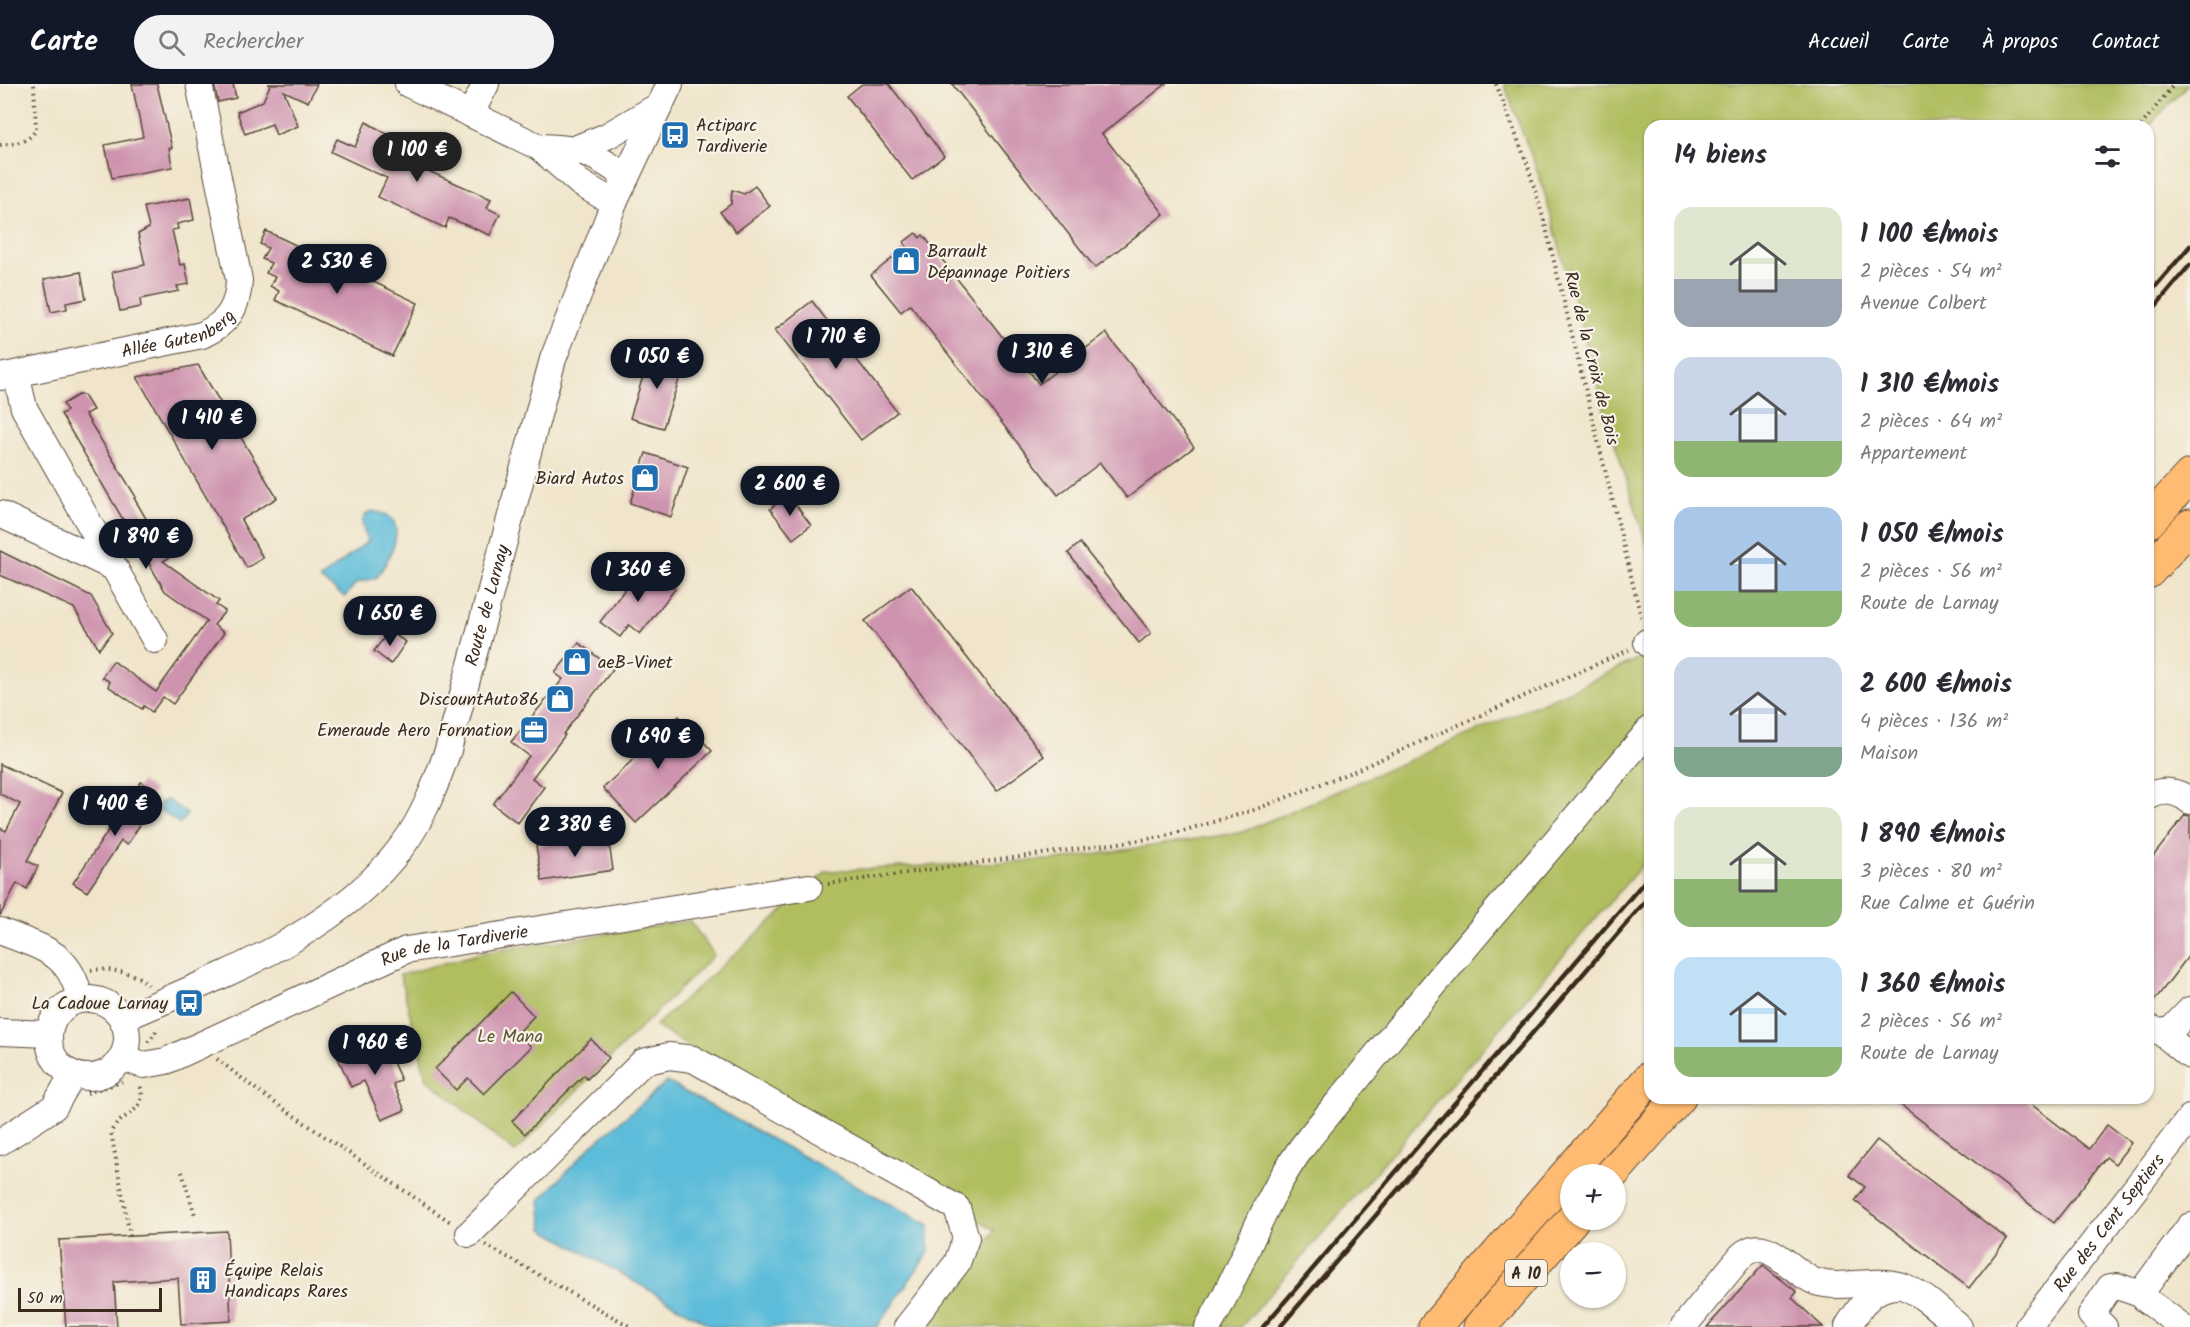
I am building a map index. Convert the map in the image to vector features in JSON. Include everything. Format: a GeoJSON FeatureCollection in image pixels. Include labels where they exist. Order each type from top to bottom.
{"type":"FeatureCollection","features":[{"type":"Feature","properties":{"kind":"highway"},"geometry":{"type":"LineString","coordinates":[[2154,515],[2190,476]]}},
{"type":"Feature","properties":{"kind":"highway"},"geometry":{"type":"LineString","coordinates":[[2154,565],[2190,526]]}},
{"type":"Feature","properties":{"kind":"highway","name":"A 10"},"geometry":{"type":"LineString","coordinates":[[1435,1327],[1644,1085]]}},
{"type":"Feature","properties":{"kind":"highway"},"geometry":{"type":"LineString","coordinates":[[1621,1164],[1674,1104]]}},
{"type":"Feature","properties":{"kind":"highway","name":"A 10"},"geometry":{"type":"LineString","coordinates":[[1480,1327],[1563,1230]]}},
{"type":"Feature","properties":{"kind":"street","name":"Allée Gutenberg"},"geometry":{"type":"LineString","coordinates":[[8,375],[202,335],[219,327],[232,312],[238,296],[239,280],[199,84]]}},
{"type":"Feature","properties":{"kind":"street"},"geometry":{"type":"LineString","coordinates":[[408,84],[539,147],[580,183],[614,203]]}},
{"type":"Feature","properties":{"kind":"street"},"geometry":{"type":"LineString","coordinates":[[471,113],[486,84]]}},
{"type":"Feature","properties":{"kind":"street"},"geometry":{"type":"LineString","coordinates":[[539,147],[577,148],[607,136],[665,94]]}},
{"type":"Feature","properties":{"kind":"street","name":"Route de Larnay"},"geometry":{"type":"LineString","coordinates":[[122,1018],[210,981],[322,924],[373,880],[404,845],[428,801],[448,750],[553,359],[614,203],[665,94]]}},
{"type":"Feature","properties":{"kind":"street"},"geometry":{"type":"LineString","coordinates":[[577,148],[596,157],[626,177]]}},
{"type":"Feature","properties":{"kind":"street"},"geometry":{"type":"LineString","coordinates":[[8,375],[24,408],[155,640]]}},
{"type":"Feature","properties":{"kind":"street"},"geometry":{"type":"LineString","coordinates":[[0,514],[115,568]]}},
{"type":"Feature","properties":{"kind":"street"},"geometry":{"type":"LineString","coordinates":[[1208,1327],[1243,1261],[1267,1207],[1299,1152],[1441,973],[1564,833],[1644,736]]}},
{"type":"Feature","properties":{"kind":"street"},"geometry":{"type":"LineString","coordinates":[[2154,793],[2167,791],[2184,796],[2190,801]]}},
{"type":"Feature","properties":{"kind":"street","name":"Rue de la Tardiverie"},"geometry":{"type":"LineString","coordinates":[[129,1068],[188,1052],[349,974],[406,950],[809,887]]}},
{"type":"Feature","properties":{"kind":"street"},"geometry":{"type":"LineString","coordinates":[[0,931],[63,960],[72,973],[80,1000]]}},
{"type":"Feature","properties":{"kind":"street"},"geometry":{"type":"LineString","coordinates":[[80,1000],[104,1002],[122,1018],[127,1038],[129,1068],[83,1077],[72,1074],[55,1058],[50,1034],[59,1012],[80,1000]]}},
{"type":"Feature","properties":{"kind":"street"},"geometry":{"type":"LineString","coordinates":[[2155,1030],[2172,1028],[2190,1010]]}},
{"type":"Feature","properties":{"kind":"street"},"geometry":{"type":"LineString","coordinates":[[2155,1030],[2190,1056]]}},
{"type":"Feature","properties":{"kind":"street"},"geometry":{"type":"LineString","coordinates":[[0,1032],[50,1034]]}},
{"type":"Feature","properties":{"kind":"street"},"geometry":{"type":"LineString","coordinates":[[469,1234],[643,1062],[669,1056],[693,1059],[957,1208],[964,1224],[966,1238],[957,1263],[907,1327]]}},
{"type":"Feature","properties":{"kind":"street"},"geometry":{"type":"LineString","coordinates":[[0,1142],[54,1107],[72,1074]]}},
{"type":"Feature","properties":{"kind":"street","name":"Rue des Cent Septiers"},"geometry":{"type":"LineString","coordinates":[[2028,1327],[2190,1118]]}},
{"type":"Feature","properties":{"kind":"street"},"geometry":{"type":"LineString","coordinates":[[2143,1295],[2145,1284],[2190,1226]]}},
{"type":"Feature","properties":{"kind":"street"},"geometry":{"type":"LineString","coordinates":[[1683,1327],[1747,1250],[1758,1248],[1769,1250],[1798,1273],[1816,1282],[1832,1284],[1881,1281],[1901,1286],[1927,1300],[1959,1327]]}},
{"type":"Feature","properties":{"kind":"street"},"geometry":{"type":"LineString","coordinates":[[1832,1284],[1850,1307],[1851,1316],[1847,1327]]}},
{"type":"Feature","properties":{"kind":"street"},"geometry":{"type":"LineString","coordinates":[[1847,1327],[1869,1295],[1877,1290],[1901,1286]]}},
{"type":"Feature","properties":{"kind":"street"},"geometry":{"type":"LineString","coordinates":[[2104,1327],[2091,1315],[2110,1287],[2117,1286],[2143,1295],[2183,1327]]}},
{"type":"Feature","properties":{"kind":"path"},"geometry":{"type":"LineString","coordinates":[[0,145],[27,140],[33,135],[36,129],[34,84]]}},
{"type":"Feature","properties":{"kind":"path","name":"Rue de la Croix de Bois"},"geometry":{"type":"LineString","coordinates":[[1496,84],[1527,163],[1545,224],[1644,624]]}},
{"type":"Feature","properties":{"kind":"path"},"geometry":{"type":"LineString","coordinates":[[2146,120],[2174,84]]}},
{"type":"Feature","properties":{"kind":"path"},"geometry":{"type":"LineString","coordinates":[[809,887],[1162,837],[1257,810],[1644,646]]}},
{"type":"Feature","properties":{"kind":"path"},"geometry":{"type":"LineString","coordinates":[[188,1052],[202,1052],[214,1057],[262,1094],[469,1234],[518,1265],[631,1327]]}},
{"type":"Feature","properties":{"kind":"path"},"geometry":{"type":"LineString","coordinates":[[129,1068],[142,1093],[141,1101],[136,1110],[114,1125],[111,1138],[130,1236]]}},
{"type":"Feature","properties":{"kind":"path"},"geometry":{"type":"LineString","coordinates":[[182,1172],[195,1215]]}},
{"type":"Feature","properties":{"kind":"green space"},"geometry":{"type":"Polygon","coordinates":[[[1504,84],[2188,84],[2154,121],[1644,120],[1644,536],[1606,415],[1542,184],[1504,84]]]}},
{"type":"Feature","properties":{"kind":"green space"},"geometry":{"type":"Polygon","coordinates":[[[1644,656],[1644,863],[1241,1327],[923,1327],[995,1230],[655,1026],[827,871],[1065,859],[1243,832],[1576,688],[1644,656]]]}},
{"type":"Feature","properties":{"kind":"green space","name":"Le Mana"},"geometry":{"type":"Polygon","coordinates":[[[690,921],[714,955],[515,1152],[426,1078],[400,975],[481,953],[690,921]]]}},
{"type":"Feature","properties":{"kind":"water"},"geometry":{"type":"Polygon","coordinates":[[[372,511],[390,517],[394,523],[396,531],[393,548],[376,578],[356,583],[345,597],[320,579],[368,541],[362,524],[364,516],[372,511]]]}},
{"type":"Feature","properties":{"kind":"water"},"geometry":{"type":"Polygon","coordinates":[[[168,800],[187,814],[180,824],[160,810],[161,802],[168,800]]]}},
{"type":"Feature","properties":{"kind":"water"},"geometry":{"type":"Polygon","coordinates":[[[667,1082],[929,1225],[929,1252],[877,1327],[713,1327],[543,1229],[540,1200],[590,1147],[667,1082]]]}},
{"type":"Feature","properties":{"kind":"building"},"geometry":{"type":"Polygon","coordinates":[[[132,84],[157,84],[172,148],[169,148],[172,167],[112,178],[105,145],[143,137],[132,84]]]}},
{"type":"Feature","properties":{"kind":"building"},"geometry":{"type":"Polygon","coordinates":[[[214,84],[233,84],[236,98],[218,102],[214,84]]]}},
{"type":"Feature","properties":{"kind":"building"},"geometry":{"type":"Polygon","coordinates":[[[268,84],[317,84],[308,102],[284,91],[298,126],[276,135],[272,124],[245,134],[237,112],[263,101],[270,85],[268,84]]]}},
{"type":"Feature","properties":{"kind":"building"},"geometry":{"type":"Polygon","coordinates":[[[862,84],[889,84],[944,156],[912,180],[847,96],[862,84]]]}},
{"type":"Feature","properties":{"kind":"building"},"geometry":{"type":"Polygon","coordinates":[[[952,84],[1166,84],[1102,134],[1164,214],[1095,268],[952,84]]]}},
{"type":"Feature","properties":{"kind":"building"},"geometry":{"type":"Polygon","coordinates":[[[366,122],[403,143],[399,153],[419,162],[417,166],[491,199],[487,208],[500,214],[490,235],[449,218],[445,228],[378,197],[387,178],[331,152],[337,139],[355,147],[366,122]]]}},
{"type":"Feature","properties":{"kind":"building"},"geometry":{"type":"Polygon","coordinates":[[[755,186],[770,206],[736,232],[720,212],[731,204],[732,190],[744,194],[755,186]]]}},
{"type":"Feature","properties":{"kind":"building"},"geometry":{"type":"Polygon","coordinates":[[[190,198],[194,220],[177,224],[178,229],[172,230],[180,265],[185,264],[189,284],[177,286],[179,291],[140,299],[141,307],[120,311],[112,272],[145,265],[138,234],[149,228],[144,207],[190,198]]]}},
{"type":"Feature","properties":{"kind":"building"},"geometry":{"type":"Polygon","coordinates":[[[266,231],[418,303],[392,356],[275,300],[279,291],[270,286],[275,277],[266,273],[271,263],[262,259],[268,248],[260,244],[266,231]]]}},
{"type":"Feature","properties":{"kind":"building"},"geometry":{"type":"Polygon","coordinates":[[[916,233],[920,238],[923,235],[1039,384],[1106,333],[1194,447],[1127,498],[1100,463],[1058,495],[910,305],[901,312],[871,275],[907,247],[904,242],[916,233]]]}},
{"type":"Feature","properties":{"kind":"building"},"geometry":{"type":"Polygon","coordinates":[[[81,272],[86,299],[66,303],[67,309],[51,312],[44,279],[81,272]]]}},
{"type":"Feature","properties":{"kind":"building"},"geometry":{"type":"Polygon","coordinates":[[[812,301],[897,412],[861,440],[775,330],[812,301]]]}},
{"type":"Feature","properties":{"kind":"building"},"geometry":{"type":"Polygon","coordinates":[[[651,351],[685,362],[663,428],[630,418],[651,351]]]}},
{"type":"Feature","properties":{"kind":"building"},"geometry":{"type":"Polygon","coordinates":[[[198,365],[277,498],[241,520],[263,558],[247,568],[137,377],[198,365]]]}},
{"type":"Feature","properties":{"kind":"building"},"geometry":{"type":"Polygon","coordinates":[[[78,395],[84,395],[93,410],[85,414],[136,497],[134,498],[169,558],[163,561],[219,601],[216,605],[225,611],[214,625],[224,633],[173,704],[163,697],[152,712],[144,706],[142,709],[108,686],[110,682],[102,677],[113,661],[156,692],[207,621],[165,591],[61,414],[67,411],[63,404],[78,395]]]}},
{"type":"Feature","properties":{"kind":"building"},"geometry":{"type":"Polygon","coordinates":[[[646,453],[688,467],[671,517],[630,503],[646,453]]]}},
{"type":"Feature","properties":{"kind":"building"},"geometry":{"type":"Polygon","coordinates":[[[788,495],[811,525],[793,539],[770,509],[788,495]]]}},
{"type":"Feature","properties":{"kind":"building"},"geometry":{"type":"Polygon","coordinates":[[[1080,543],[1151,633],[1139,643],[1068,553],[1080,543]]]}},
{"type":"Feature","properties":{"kind":"building"},"geometry":{"type":"Polygon","coordinates":[[[0,551],[91,596],[112,633],[99,649],[74,608],[0,575],[0,551]]]}},
{"type":"Feature","properties":{"kind":"building"},"geometry":{"type":"Polygon","coordinates":[[[644,564],[675,589],[640,634],[629,625],[620,637],[600,622],[644,564]]]}},
{"type":"Feature","properties":{"kind":"building"},"geometry":{"type":"Polygon","coordinates":[[[911,586],[1044,756],[997,791],[865,621],[911,586]]]}},
{"type":"Feature","properties":{"kind":"building"},"geometry":{"type":"Polygon","coordinates":[[[389,631],[406,642],[391,664],[374,651],[389,631]]]}},
{"type":"Feature","properties":{"kind":"building"},"geometry":{"type":"Polygon","coordinates":[[[579,643],[613,669],[532,778],[544,787],[518,823],[493,804],[529,756],[511,742],[563,679],[555,673],[579,643]]]}},
{"type":"Feature","properties":{"kind":"building"},"geometry":{"type":"Polygon","coordinates":[[[679,716],[712,751],[636,823],[603,788],[679,716]]]}},
{"type":"Feature","properties":{"kind":"building"},"geometry":{"type":"Polygon","coordinates":[[[0,764],[62,793],[27,861],[38,866],[27,889],[17,883],[0,916],[0,828],[6,831],[20,804],[0,794],[0,764]]]}},
{"type":"Feature","properties":{"kind":"building"},"geometry":{"type":"Polygon","coordinates":[[[141,782],[155,791],[134,821],[140,825],[127,845],[121,841],[87,892],[73,883],[141,782]]]}},
{"type":"Feature","properties":{"kind":"building"},"geometry":{"type":"Polygon","coordinates":[[[2185,815],[2190,816],[2190,954],[2154,1001],[2154,855],[2185,815]]]}},
{"type":"Feature","properties":{"kind":"building"},"geometry":{"type":"Polygon","coordinates":[[[608,836],[613,870],[542,881],[536,846],[608,836]]]}},
{"type":"Feature","properties":{"kind":"building"},"geometry":{"type":"Polygon","coordinates":[[[511,992],[534,1016],[518,1033],[531,1047],[484,1094],[468,1078],[456,1090],[435,1069],[511,992]]]}},
{"type":"Feature","properties":{"kind":"building"},"geometry":{"type":"Polygon","coordinates":[[[382,1038],[401,1080],[393,1084],[405,1110],[382,1120],[364,1081],[351,1087],[338,1058],[382,1038]]]}},
{"type":"Feature","properties":{"kind":"building"},"geometry":{"type":"Polygon","coordinates":[[[591,1039],[609,1058],[587,1079],[584,1075],[525,1134],[512,1121],[591,1039]]]}},
{"type":"Feature","properties":{"kind":"building"},"geometry":{"type":"Polygon","coordinates":[[[1900,1104],[2031,1104],[2089,1149],[2107,1125],[2131,1143],[2115,1164],[2106,1157],[2054,1223],[1900,1104]]]}},
{"type":"Feature","properties":{"kind":"building"},"geometry":{"type":"Polygon","coordinates":[[[1877,1140],[2007,1239],[1969,1288],[1855,1201],[1865,1187],[1849,1175],[1877,1140]]]}},
{"type":"Feature","properties":{"kind":"building","name":"Équipe Relais Handicaps Rares"},"geometry":{"type":"Polygon","coordinates":[[[227,1231],[231,1321],[181,1324],[178,1278],[114,1282],[117,1327],[66,1327],[59,1240],[227,1231]]]}},
{"type":"Feature","properties":{"kind":"building"},"geometry":{"type":"Polygon","coordinates":[[[1763,1265],[1797,1292],[1792,1298],[1823,1327],[1707,1327],[1763,1265]]]}},
{"type":"Feature","properties":{"kind":"railway"},"geometry":{"type":"LineString","coordinates":[[2154,288],[2190,246]]}},
{"type":"Feature","properties":{"kind":"railway"},"geometry":{"type":"LineString","coordinates":[[2154,308],[2190,265]]}},
{"type":"Feature","properties":{"kind":"railway"},"geometry":{"type":"LineString","coordinates":[[1263,1327],[1644,882]]}},
{"type":"Feature","properties":{"kind":"railway"},"geometry":{"type":"LineString","coordinates":[[1280,1327],[1644,903]]}},
{"type":"Feature","properties":{"kind":"place","name":"Actiparc Tardiverie"},"geometry":{"type":"Point","coordinates":[675,135]}},
{"type":"Feature","properties":{"kind":"place","name":"Barrault Dépannage Poitiers"},"geometry":{"type":"Point","coordinates":[906,261]}},
{"type":"Feature","properties":{"kind":"place","name":"Biard Autos"},"geometry":{"type":"Point","coordinates":[645,478]}},
{"type":"Feature","properties":{"kind":"place","name":"aeB-Vinet"},"geometry":{"type":"Point","coordinates":[577,662]}},
{"type":"Feature","properties":{"kind":"place","name":"DiscountAuto86"},"geometry":{"type":"Point","coordinates":[560,699]}},
{"type":"Feature","properties":{"kind":"place","name":"Emeraude Aero Formation"},"geometry":{"type":"Point","coordinates":[534,730]}},
{"type":"Feature","properties":{"kind":"place","name":"La Cadoue Larnay"},"geometry":{"type":"Point","coordinates":[189,1003]}},
{"type":"Feature","properties":{"kind":"place","name":"Équipe Relais Handicaps Rares"},"geometry":{"type":"Point","coordinates":[203,1280]}}]}
